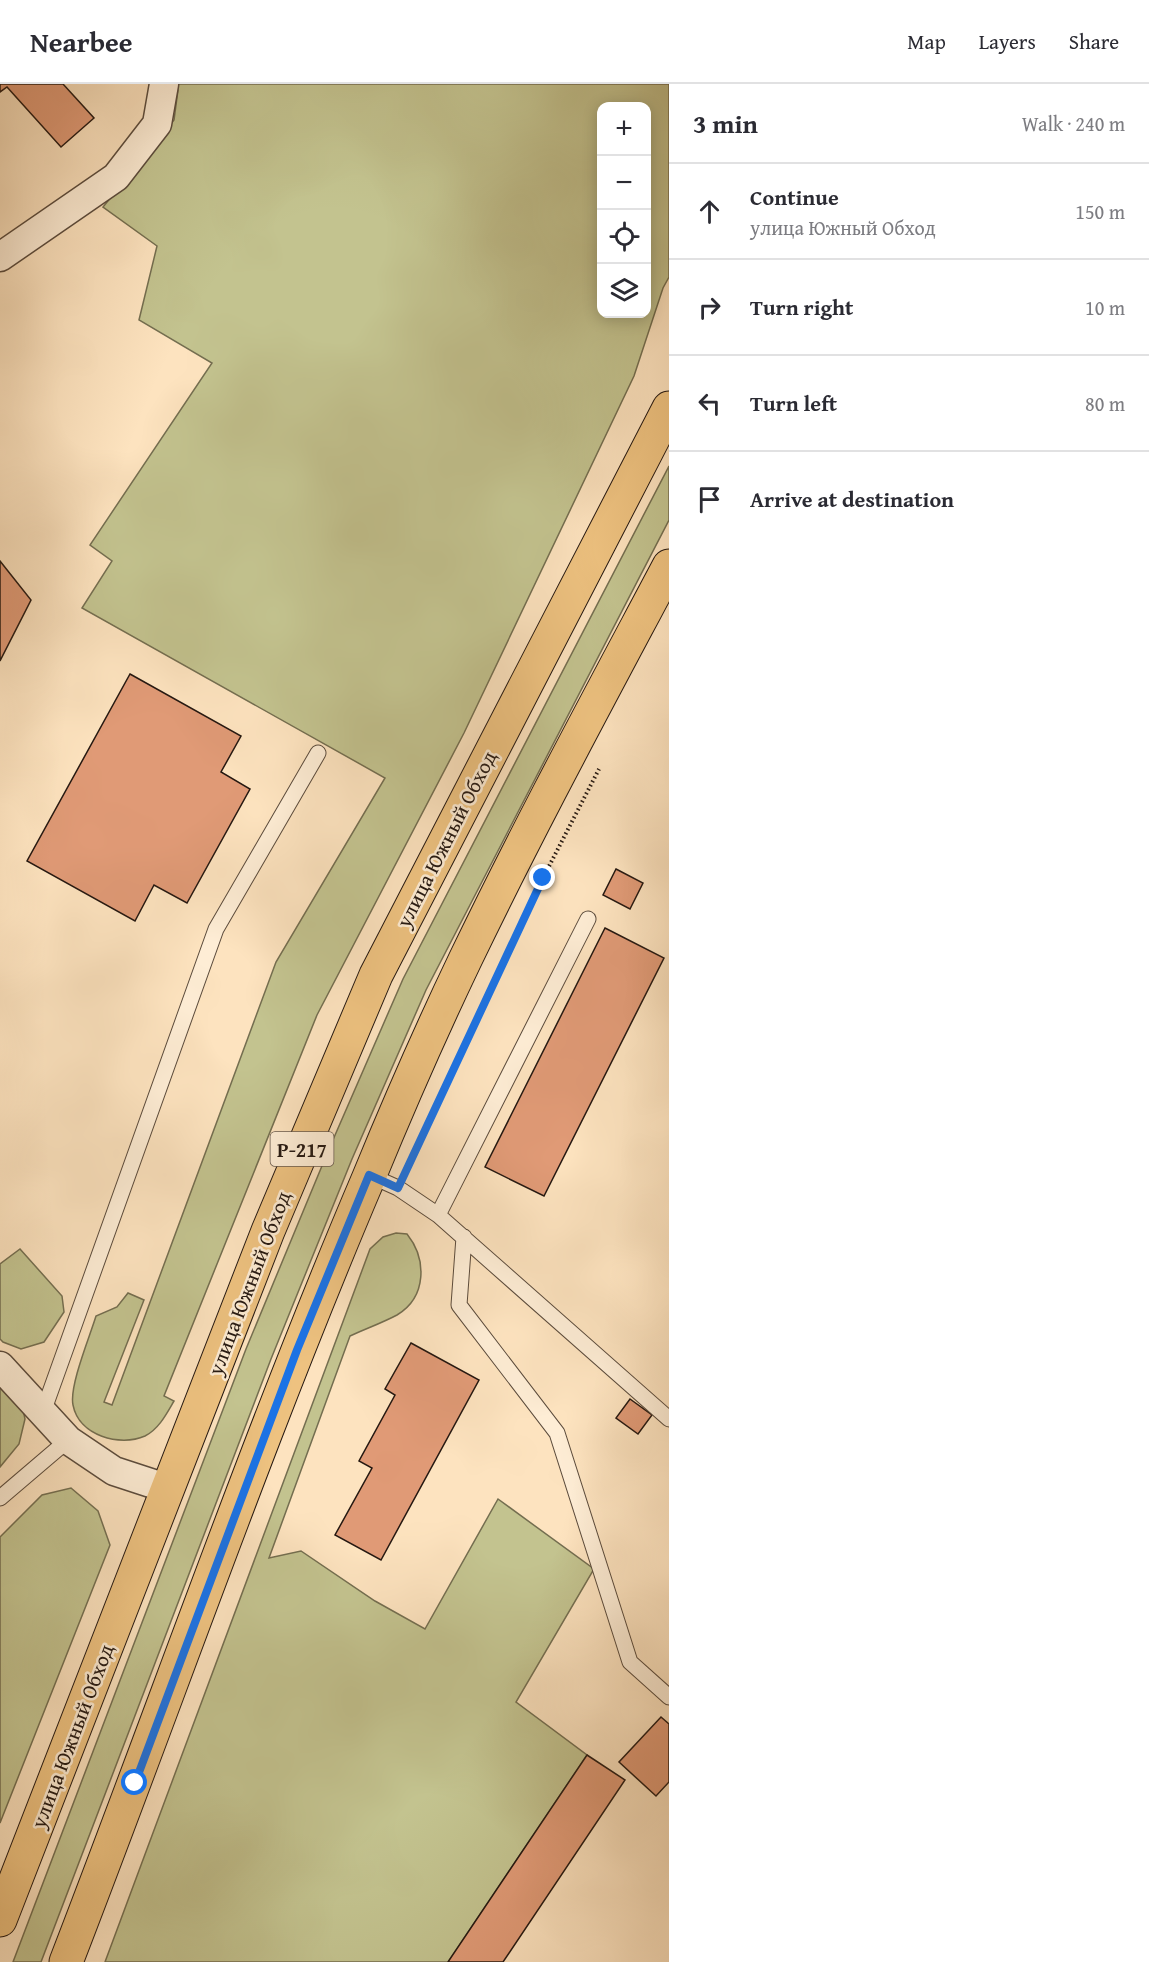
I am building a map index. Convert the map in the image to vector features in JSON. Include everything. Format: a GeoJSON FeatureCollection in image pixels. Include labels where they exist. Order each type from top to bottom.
{"type":"FeatureCollection","features":[{"type":"Feature","properties":{"kind":"main road","name":"улица Южный Обход"},"geometry":{"type":"LineString","coordinates":[[0,1920],[268,1231],[376,975],[669,408]]}},
{"type":"Feature","properties":{"kind":"main road"},"geometry":{"type":"LineString","coordinates":[[66,1962],[297,1350],[369,1175],[464,962],[560,772],[669,566]]}},
{"type":"Feature","properties":{"kind":"street"},"geometry":{"type":"LineString","coordinates":[[0,257],[116,177],[157,124],[164,84]]}},
{"type":"Feature","properties":{"kind":"street"},"geometry":{"type":"LineString","coordinates":[[0,1366],[68,1440],[114,1471],[169,1489]]}},
{"type":"Feature","properties":{"kind":"lane"},"geometry":{"type":"LineString","coordinates":[[43,1412],[216,929],[318,753]]}},
{"type":"Feature","properties":{"kind":"lane"},"geometry":{"type":"LineString","coordinates":[[438,1215],[588,919]]}},
{"type":"Feature","properties":{"kind":"lane"},"geometry":{"type":"LineString","coordinates":[[369,1175],[398,1188],[438,1215],[669,1419]]}},
{"type":"Feature","properties":{"kind":"lane"},"geometry":{"type":"LineString","coordinates":[[464,1237],[459,1305],[557,1433],[630,1662],[669,1697]]}},
{"type":"Feature","properties":{"kind":"lane"},"geometry":{"type":"LineString","coordinates":[[0,1498],[68,1440]]}},
{"type":"Feature","properties":{"kind":"path"},"geometry":{"type":"LineString","coordinates":[[418,1146],[543,878],[603,761]]}},
{"type":"Feature","properties":{"kind":"green space"},"geometry":{"type":"Polygon","coordinates":[[[174,84],[669,84],[669,277],[663,288],[634,376],[464,733],[317,1015],[164,1396],[174,1401],[150,1433],[135,1439],[124,1440],[102,1436],[92,1431],[77,1416],[73,1405],[77,1374],[96,1316],[117,1307],[128,1293],[144,1300],[104,1402],[112,1405],[276,962],[385,778],[82,608],[112,561],[90,545],[212,363],[139,320],[157,246],[103,207],[174,120],[178,90],[174,84]]]}},
{"type":"Feature","properties":{"kind":"green space"},"geometry":{"type":"Polygon","coordinates":[[[669,466],[669,520],[426,990],[352,1159],[271,1359],[41,1962],[13,1962],[246,1349],[403,979],[669,466]]]}},
{"type":"Feature","properties":{"kind":"green space"},"geometry":{"type":"Polygon","coordinates":[[[396,1233],[407,1234],[414,1244],[421,1266],[419,1288],[407,1307],[397,1315],[350,1336],[269,1558],[301,1551],[375,1601],[425,1629],[498,1499],[594,1569],[516,1702],[587,1755],[448,1962],[105,1962],[370,1249],[383,1237],[396,1233]]]}},
{"type":"Feature","properties":{"kind":"green space"},"geometry":{"type":"Polygon","coordinates":[[[20,1249],[62,1296],[64,1312],[44,1342],[21,1349],[0,1339],[0,1264],[20,1249]]]}},
{"type":"Feature","properties":{"kind":"green space"},"geometry":{"type":"Polygon","coordinates":[[[0,1382],[22,1405],[25,1419],[19,1444],[0,1467],[0,1382]]]}},
{"type":"Feature","properties":{"kind":"green space"},"geometry":{"type":"Polygon","coordinates":[[[71,1488],[98,1511],[110,1545],[0,1823],[0,1537],[42,1495],[71,1488]]]}},
{"type":"Feature","properties":{"kind":"building"},"geometry":{"type":"Polygon","coordinates":[[[0,84],[63,84],[94,118],[61,147],[7,87],[0,92],[0,84]]]}},
{"type":"Feature","properties":{"kind":"building"},"geometry":{"type":"Polygon","coordinates":[[[0,561],[31,600],[0,661],[0,561]]]}},
{"type":"Feature","properties":{"kind":"building"},"geometry":{"type":"Polygon","coordinates":[[[130,674],[241,736],[221,772],[250,789],[187,903],[154,885],[135,921],[27,861],[130,674]]]}},
{"type":"Feature","properties":{"kind":"building"},"geometry":{"type":"Polygon","coordinates":[[[616,869],[643,883],[630,909],[603,895],[616,869]]]}},
{"type":"Feature","properties":{"kind":"building"},"geometry":{"type":"Polygon","coordinates":[[[605,928],[664,958],[544,1196],[485,1167],[605,928]]]}},
{"type":"Feature","properties":{"kind":"building"},"geometry":{"type":"Polygon","coordinates":[[[411,1343],[479,1380],[381,1560],[335,1535],[372,1468],[359,1461],[395,1395],[385,1389],[411,1343]]]}},
{"type":"Feature","properties":{"kind":"building"},"geometry":{"type":"Polygon","coordinates":[[[630,1399],[652,1415],[638,1434],[616,1418],[630,1399]]]}},
{"type":"Feature","properties":{"kind":"building"},"geometry":{"type":"Polygon","coordinates":[[[661,1717],[669,1724],[669,1782],[656,1796],[619,1762],[661,1717]]]}},
{"type":"Feature","properties":{"kind":"building"},"geometry":{"type":"Polygon","coordinates":[[[587,1755],[625,1780],[503,1962],[448,1962],[587,1755]]]}},
{"type":"Feature","properties":{"kind":"route"},"geometry":{"type":"LineString","coordinates":[[135,1783],[297,1350],[369,1175],[398,1188],[543,878]]}}]}
